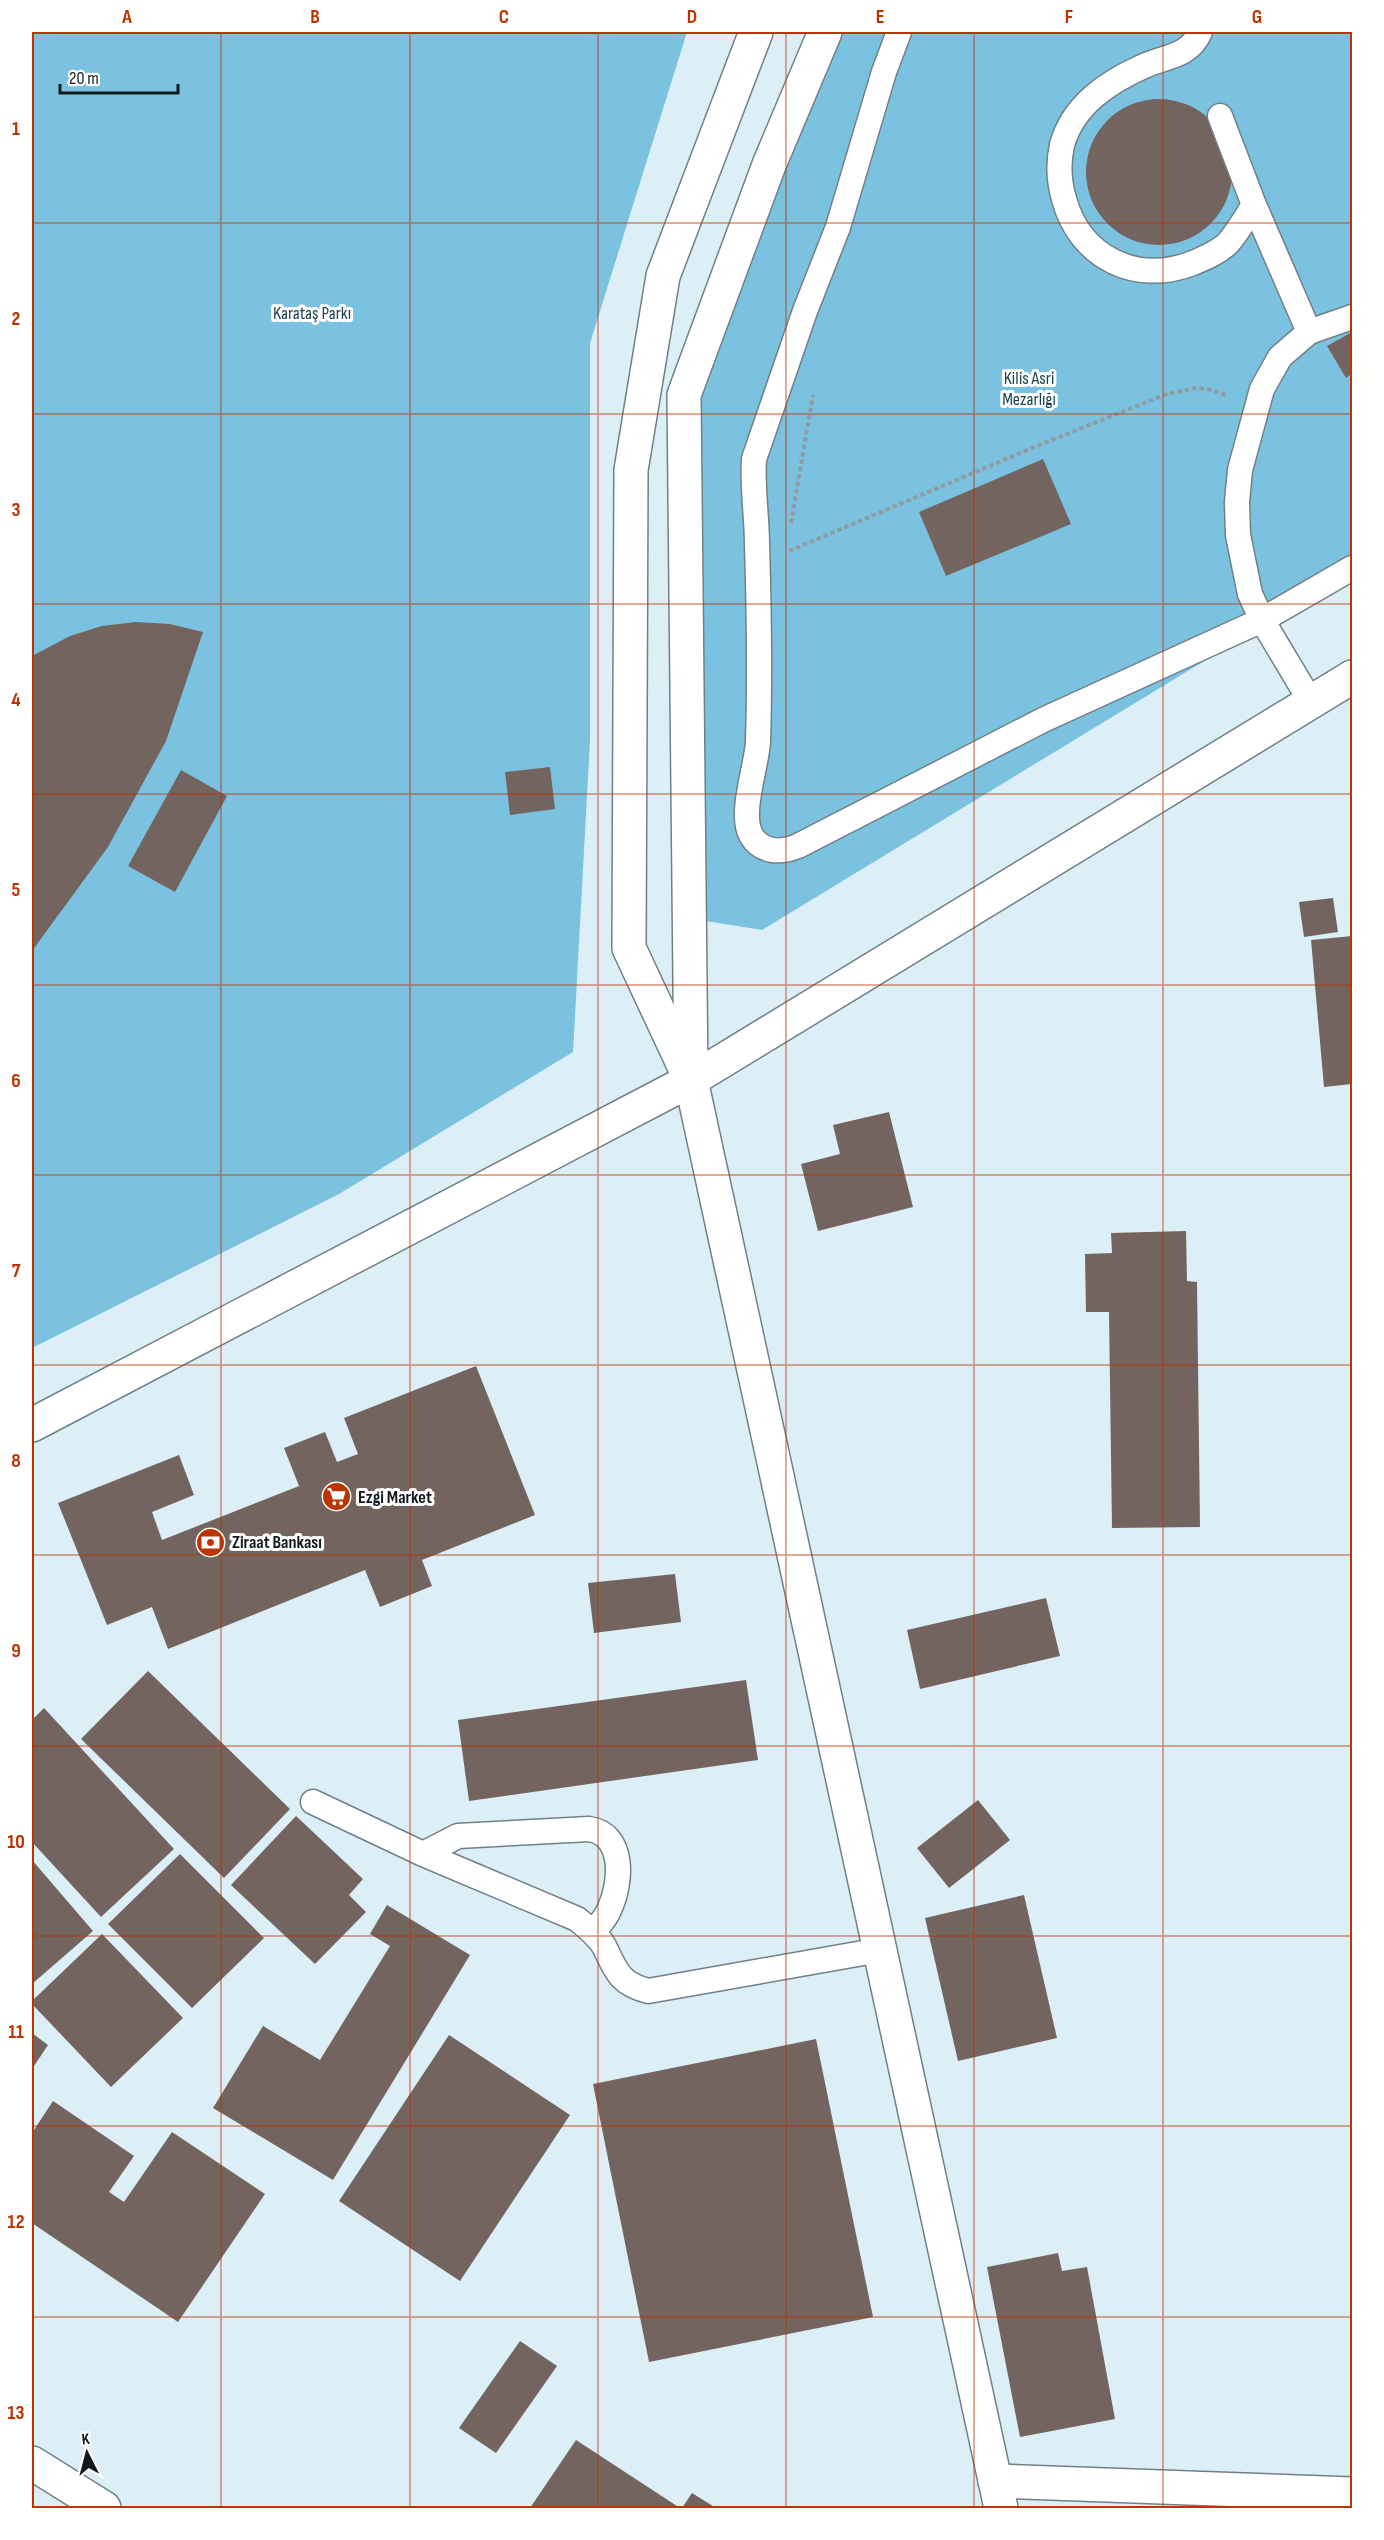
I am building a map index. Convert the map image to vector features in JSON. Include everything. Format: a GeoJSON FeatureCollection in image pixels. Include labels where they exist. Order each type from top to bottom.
{"type":"FeatureCollection","features":[{"type":"Feature","properties":{"kind":"street"},"geometry":{"type":"LineString","coordinates":[[690,1080],[629,948],[631,470],[663,276],[756,32]]}},
{"type":"Feature","properties":{"kind":"street"},"geometry":{"type":"LineString","coordinates":[[825,32],[769,165],[684,395],[690,1080],[998,2495],[1353,2494]]}},
{"type":"Feature","properties":{"kind":"street"},"geometry":{"type":"LineString","coordinates":[[32,1425],[690,1080],[1353,677]]}},
{"type":"Feature","properties":{"kind":"street"},"geometry":{"type":"LineString","coordinates":[[32,2463],[104,2508]]}},
{"type":"Feature","properties":{"kind":"lane"},"geometry":{"type":"LineString","coordinates":[[899,32],[884,72],[838,227],[805,311],[754,459],[752,481],[757,543],[758,743],[747,824],[758,844],[767,849],[788,850],[1043,720],[1262,620],[1353,568]]}},
{"type":"Feature","properties":{"kind":"lane"},"geometry":{"type":"LineString","coordinates":[[1200,32],[1187,50],[1145,65],[1115,81],[1076,113],[1062,147],[1059,166],[1061,188],[1067,210],[1086,242],[1109,260],[1137,269],[1169,269],[1208,256],[1228,243],[1254,205]]}},
{"type":"Feature","properties":{"kind":"lane"},"geometry":{"type":"LineString","coordinates":[[1220,116],[1254,205],[1310,332]]}},
{"type":"Feature","properties":{"kind":"lane"},"geometry":{"type":"LineString","coordinates":[[1311,702],[1262,620],[1250,594],[1243,566],[1237,513],[1240,470],[1262,389],[1280,357],[1310,332],[1353,317]]}},
{"type":"Feature","properties":{"kind":"lane"},"geometry":{"type":"LineString","coordinates":[[313,1802],[423,1854],[577,1919],[593,1932],[606,1950],[609,1960],[619,1975],[635,1988],[648,1991],[880,1950]]}},
{"type":"Feature","properties":{"kind":"lane"},"geometry":{"type":"LineString","coordinates":[[423,1854],[458,1836],[589,1829],[601,1831],[613,1843],[618,1876],[609,1911],[593,1932]]}},
{"type":"Feature","properties":{"kind":"path"},"geometry":{"type":"LineString","coordinates":[[790,531],[816,387]]}},
{"type":"Feature","properties":{"kind":"path"},"geometry":{"type":"LineString","coordinates":[[788,542],[786,553],[1044,443],[1181,389],[1208,389],[1258,408]]}},
{"type":"Feature","properties":{"kind":"green space","name":"Karataş Parkı"},"geometry":{"type":"Polygon","coordinates":[[[32,32],[687,32],[590,343],[590,741],[573,1052],[339,1194],[32,1348],[32,32]]]}},
{"type":"Feature","properties":{"kind":"green space","name":"Kilis Asri Mezarlığı"},"geometry":{"type":"Polygon","coordinates":[[[820,32],[1352,32],[1352,571],[762,930],[675,916],[686,386],[820,32]]]}},
{"type":"Feature","properties":{"kind":"building"},"geometry":{"type":"Polygon","coordinates":[[[1159,99],[1187,105],[1210,121],[1226,144],[1232,172],[1226,200],[1210,223],[1187,239],[1159,245],[1131,239],[1108,223],[1092,200],[1086,172],[1092,144],[1108,121],[1131,105],[1159,99]]]}},
{"type":"Feature","properties":{"kind":"building"},"geometry":{"type":"Polygon","coordinates":[[[1352,332],[1352,374],[1346,378],[1327,346],[1352,332]]]}},
{"type":"Feature","properties":{"kind":"building"},"geometry":{"type":"Polygon","coordinates":[[[1043,459],[1071,524],[946,576],[919,512],[1043,459]]]}},
{"type":"Feature","properties":{"kind":"building"},"geometry":{"type":"Polygon","coordinates":[[[136,622],[170,624],[203,632],[166,741],[108,847],[32,951],[32,656],[70,636],[102,626],[136,622]]]}},
{"type":"Feature","properties":{"kind":"building"},"geometry":{"type":"Polygon","coordinates":[[[550,767],[555,809],[510,815],[505,772],[550,767]]]}},
{"type":"Feature","properties":{"kind":"building"},"geometry":{"type":"Polygon","coordinates":[[[181,770],[227,796],[175,892],[128,866],[181,770]]]}},
{"type":"Feature","properties":{"kind":"building"},"geometry":{"type":"Polygon","coordinates":[[[1333,898],[1338,932],[1304,937],[1299,902],[1333,898]]]}},
{"type":"Feature","properties":{"kind":"building"},"geometry":{"type":"Polygon","coordinates":[[[1352,936],[1352,1084],[1324,1087],[1311,940],[1352,936]]]}},
{"type":"Feature","properties":{"kind":"building"},"geometry":{"type":"Polygon","coordinates":[[[889,1112],[913,1207],[818,1231],[801,1164],[840,1154],[833,1125],[889,1112]]]}},
{"type":"Feature","properties":{"kind":"building"},"geometry":{"type":"Polygon","coordinates":[[[1186,1231],[1187,1281],[1197,1282],[1200,1527],[1112,1528],[1109,1312],[1086,1312],[1085,1254],[1112,1253],[1111,1233],[1186,1231]]]}},
{"type":"Feature","properties":{"kind":"building"},"geometry":{"type":"Polygon","coordinates":[[[476,1366],[535,1515],[422,1560],[432,1586],[380,1607],[365,1570],[168,1649],[152,1607],[107,1625],[58,1503],[179,1455],[194,1495],[152,1512],[162,1540],[299,1486],[284,1448],[325,1432],[337,1462],[358,1454],[344,1418],[476,1366]]]}},
{"type":"Feature","properties":{"kind":"building"},"geometry":{"type":"Polygon","coordinates":[[[675,1574],[681,1622],[594,1633],[588,1583],[675,1574]]]}},
{"type":"Feature","properties":{"kind":"building"},"geometry":{"type":"Polygon","coordinates":[[[1046,1598],[1060,1656],[920,1689],[907,1630],[1046,1598]]]}},
{"type":"Feature","properties":{"kind":"building"},"geometry":{"type":"Polygon","coordinates":[[[148,1671],[290,1809],[224,1878],[81,1739],[148,1671]]]}},
{"type":"Feature","properties":{"kind":"building"},"geometry":{"type":"Polygon","coordinates":[[[746,1680],[758,1760],[469,1801],[458,1720],[746,1680]]]}},
{"type":"Feature","properties":{"kind":"building"},"geometry":{"type":"Polygon","coordinates":[[[44,1708],[174,1849],[101,1917],[32,1842],[32,1720],[44,1708]]]}},
{"type":"Feature","properties":{"kind":"building"},"geometry":{"type":"Polygon","coordinates":[[[978,1800],[1010,1840],[949,1888],[917,1848],[978,1800]]]}},
{"type":"Feature","properties":{"kind":"building"},"geometry":{"type":"Polygon","coordinates":[[[296,1816],[363,1879],[349,1895],[366,1912],[315,1964],[231,1885],[296,1816]]]}},
{"type":"Feature","properties":{"kind":"building"},"geometry":{"type":"Polygon","coordinates":[[[180,1854],[264,1938],[192,2008],[108,1924],[180,1854]]]}},
{"type":"Feature","properties":{"kind":"building"},"geometry":{"type":"Polygon","coordinates":[[[32,1860],[93,1931],[32,1984],[32,1860]]]}},
{"type":"Feature","properties":{"kind":"building"},"geometry":{"type":"Polygon","coordinates":[[[1024,1895],[1057,2038],[958,2061],[925,1918],[1024,1895]]]}},
{"type":"Feature","properties":{"kind":"building"},"geometry":{"type":"Polygon","coordinates":[[[387,1905],[470,1955],[333,2180],[213,2108],[263,2026],[320,2060],[390,1946],[370,1934],[387,1905]]]}},
{"type":"Feature","properties":{"kind":"building"},"geometry":{"type":"Polygon","coordinates":[[[102,1934],[183,2018],[111,2087],[32,2004],[32,2001],[102,1934]]]}},
{"type":"Feature","properties":{"kind":"building"},"geometry":{"type":"Polygon","coordinates":[[[32,2033],[48,2045],[32,2069],[32,2033]]]}},
{"type":"Feature","properties":{"kind":"building"},"geometry":{"type":"Polygon","coordinates":[[[449,2035],[570,2115],[460,2281],[339,2201],[449,2035]]]}},
{"type":"Feature","properties":{"kind":"building"},"geometry":{"type":"Polygon","coordinates":[[[816,2039],[873,2317],[649,2362],[593,2084],[816,2039]]]}},
{"type":"Feature","properties":{"kind":"building"},"geometry":{"type":"Polygon","coordinates":[[[53,2101],[134,2156],[109,2192],[124,2202],[172,2132],[265,2194],[178,2322],[32,2223],[32,2133],[53,2101]]]}},
{"type":"Feature","properties":{"kind":"building"},"geometry":{"type":"Polygon","coordinates":[[[1058,2253],[1062,2271],[1087,2267],[1115,2419],[1020,2437],[987,2267],[1058,2253]]]}},
{"type":"Feature","properties":{"kind":"building"},"geometry":{"type":"Polygon","coordinates":[[[520,2341],[557,2366],[496,2453],[459,2428],[520,2341]]]}},
{"type":"Feature","properties":{"kind":"building"},"geometry":{"type":"Polygon","coordinates":[[[576,2440],[680,2508],[530,2508],[576,2440]]]}},
{"type":"Feature","properties":{"kind":"building"},"geometry":{"type":"Polygon","coordinates":[[[692,2493],[716,2508],[682,2508],[692,2493]]]}},
{"type":"Feature","properties":{"kind":"place","name":"Ezgi Market"},"geometry":{"type":"Point","coordinates":[337,1497]}},
{"type":"Feature","properties":{"kind":"place","name":"Ziraat Bankası"},"geometry":{"type":"Point","coordinates":[211,1542]}}]}
